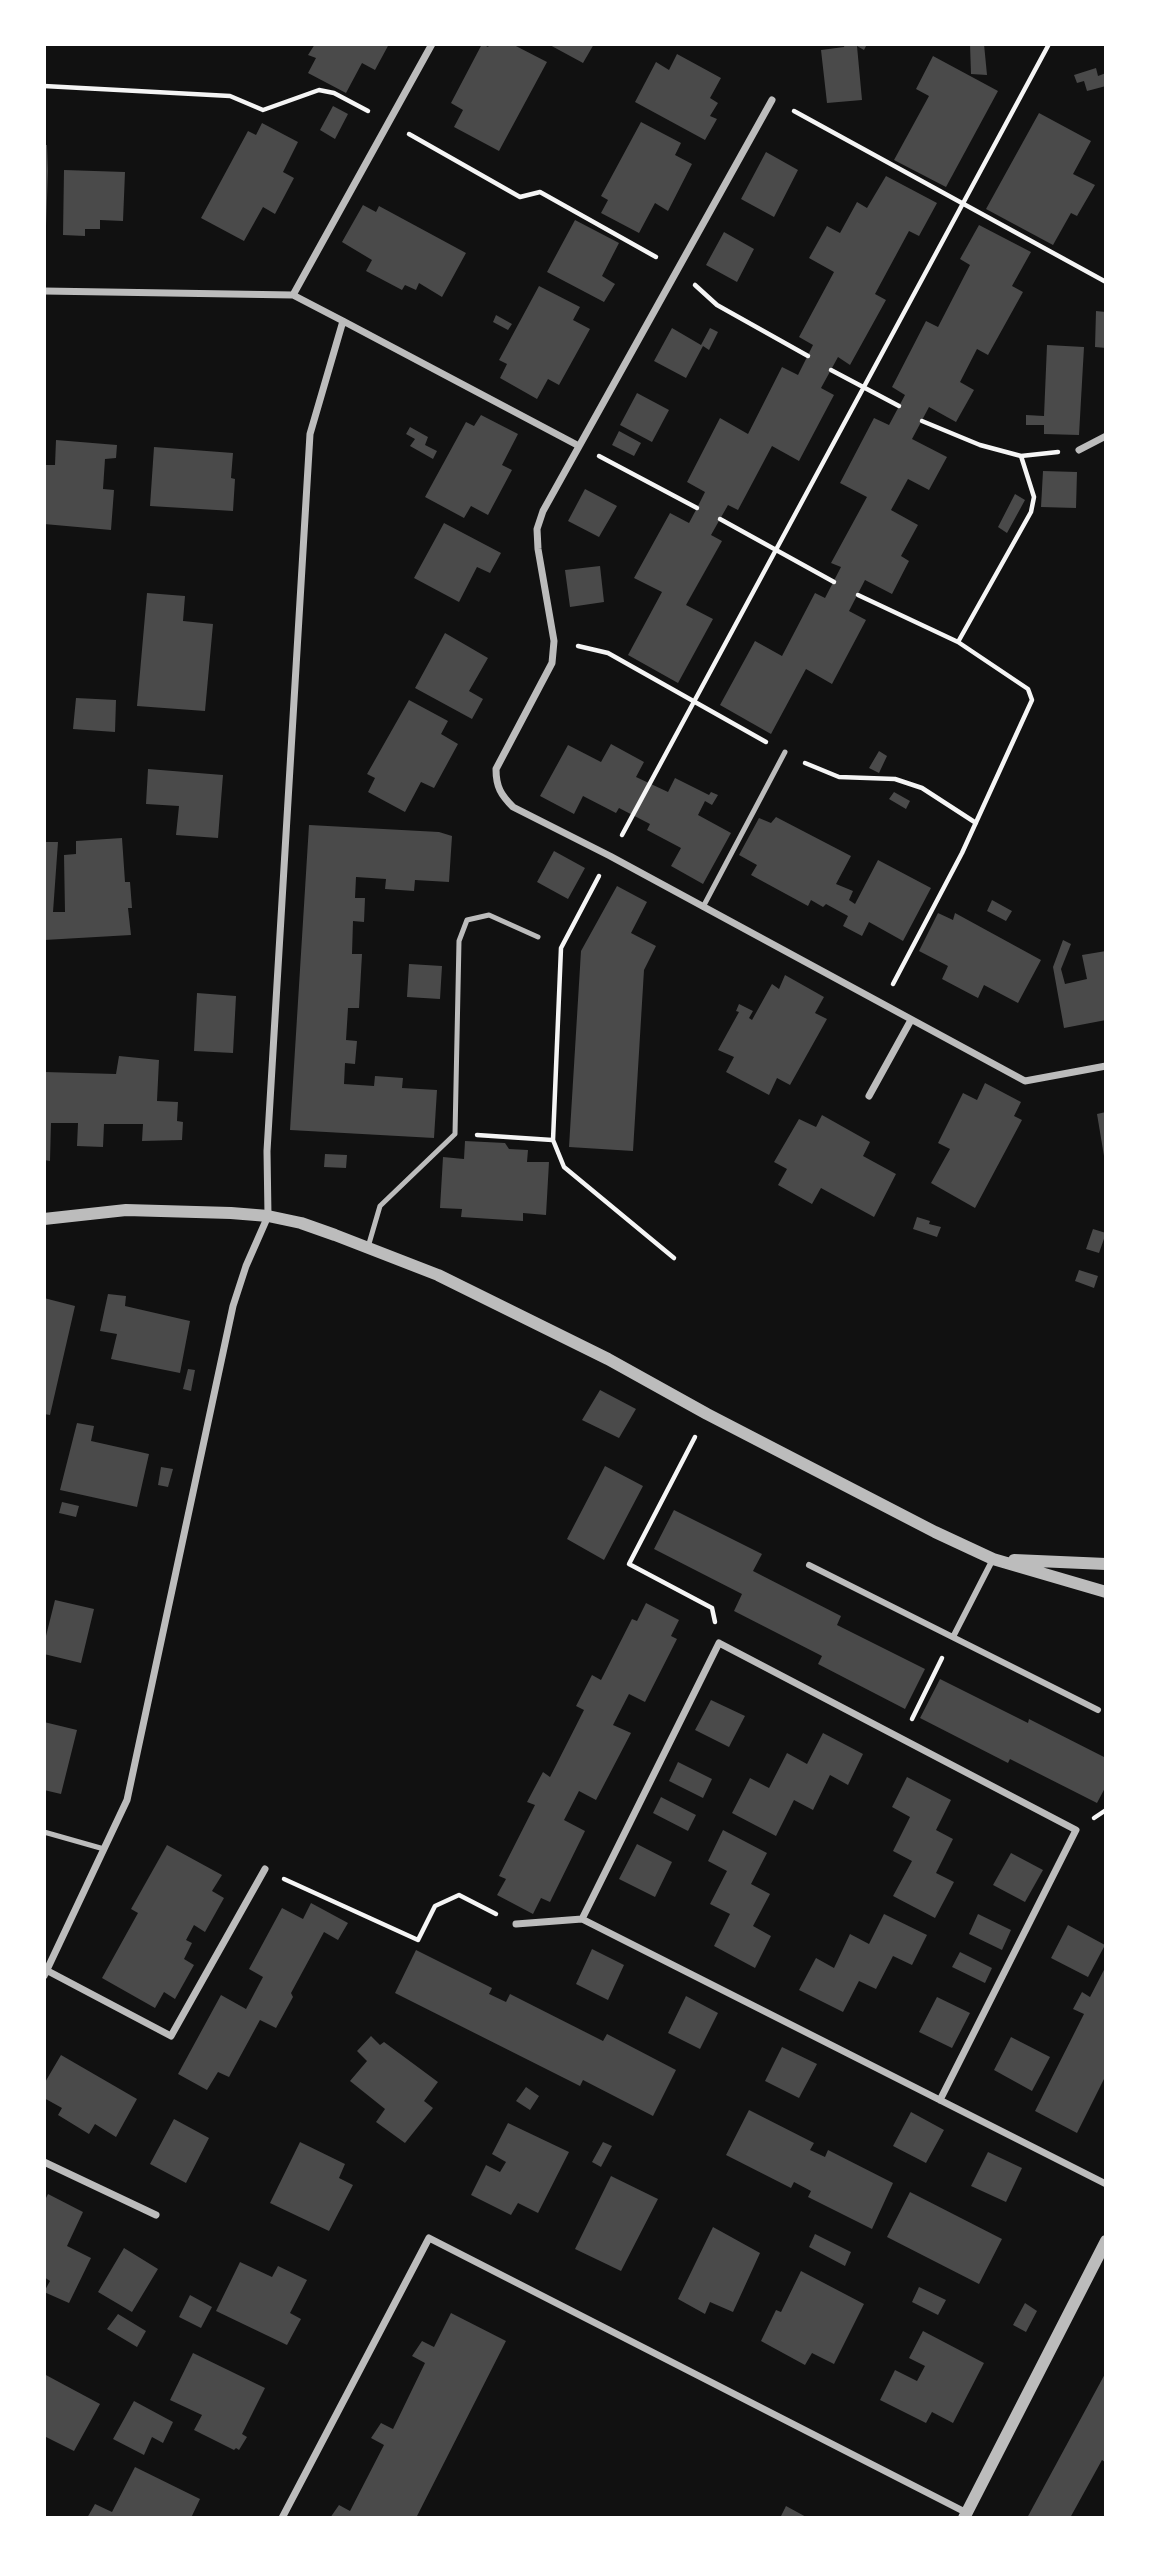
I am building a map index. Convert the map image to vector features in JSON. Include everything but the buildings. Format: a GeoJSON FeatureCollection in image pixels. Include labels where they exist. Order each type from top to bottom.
{"type":"FeatureCollection","features":[{"type":"Feature","properties":{"kind":"street"},"geometry":{"type":"LineString","coordinates":[[293,295],[432,44]]}},
{"type":"Feature","properties":{"kind":"street"},"geometry":{"type":"LineString","coordinates":[[772,100],[543,511],[537,529],[538,549],[554,640],[552,663],[496,769],[496,782],[501,795],[513,807],[610,856],[1025,1081],[1106,1066]]}},
{"type":"Feature","properties":{"kind":"street"},"geometry":{"type":"LineString","coordinates":[[44,291],[293,295],[579,446]]}},
{"type":"Feature","properties":{"kind":"street"},"geometry":{"type":"LineString","coordinates":[[265,1869],[171,2036],[45,1973],[127,1800],[233,1306],[246,1266],[268,1216],[267,1151],[310,434],[343,321]]}},
{"type":"Feature","properties":{"kind":"street"},"geometry":{"type":"LineString","coordinates":[[1079,450],[1106,436]]}},
{"type":"Feature","properties":{"kind":"street"},"geometry":{"type":"LineString","coordinates":[[869,1097],[911,1020]]}},
{"type":"Feature","properties":{"kind":"street"},"geometry":{"type":"LineString","coordinates":[[44,1219],[127,1210],[231,1213],[268,1216],[301,1223],[438,1275],[608,1359],[707,1414],[935,1532],[993,1559],[1106,1592]]}},
{"type":"Feature","properties":{"kind":"street"},"geometry":{"type":"LineString","coordinates":[[993,1559],[1106,1564]]}},
{"type":"Feature","properties":{"kind":"street"},"geometry":{"type":"LineString","coordinates":[[953,1637],[993,1559]]}},
{"type":"Feature","properties":{"kind":"street"},"geometry":{"type":"LineString","coordinates":[[809,1565],[1098,1710]]}},
{"type":"Feature","properties":{"kind":"street"},"geometry":{"type":"LineString","coordinates":[[582,1919],[719,1643],[1076,1830],[940,2100]]}},
{"type":"Feature","properties":{"kind":"street"},"geometry":{"type":"LineString","coordinates":[[516,1924],[582,1919],[1106,2184]]}},
{"type":"Feature","properties":{"kind":"street"},"geometry":{"type":"LineString","coordinates":[[44,2162],[156,2215]]}},
{"type":"Feature","properties":{"kind":"street"},"geometry":{"type":"LineString","coordinates":[[282,2518],[429,2238],[965,2516],[1106,2241]]}},
{"type":"Feature","properties":{"kind":"lane"},"geometry":{"type":"LineString","coordinates":[[703,907],[785,752]]}},
{"type":"Feature","properties":{"kind":"lane"},"geometry":{"type":"LineString","coordinates":[[368,1247],[380,1206],[455,1134],[459,941],[467,920],[489,915],[538,937]]}},
{"type":"Feature","properties":{"kind":"lane"},"geometry":{"type":"LineString","coordinates":[[44,1832],[104,1849]]}},
{"type":"Feature","properties":{"kind":"path"},"geometry":{"type":"LineString","coordinates":[[674,1258],[564,1167],[553,1140],[561,948],[774,549],[1049,44]]}},
{"type":"Feature","properties":{"kind":"path"},"geometry":{"type":"LineString","coordinates":[[44,86],[230,96],[263,110],[319,90],[334,93],[520,197],[540,192],[678,269],[717,305],[808,356]]}},
{"type":"Feature","properties":{"kind":"path"},"geometry":{"type":"LineString","coordinates":[[772,100],[1106,282]]}},
{"type":"Feature","properties":{"kind":"path"},"geometry":{"type":"LineString","coordinates":[[831,370],[899,406]]}},
{"type":"Feature","properties":{"kind":"path"},"geometry":{"type":"LineString","coordinates":[[922,421],[980,445],[1021,457],[1079,450]]}},
{"type":"Feature","properties":{"kind":"path"},"geometry":{"type":"LineString","coordinates":[[579,446],[697,508]]}},
{"type":"Feature","properties":{"kind":"path"},"geometry":{"type":"LineString","coordinates":[[958,642],[1031,512],[1034,497],[1021,457]]}},
{"type":"Feature","properties":{"kind":"path"},"geometry":{"type":"LineString","coordinates":[[720,519],[834,582]]}},
{"type":"Feature","properties":{"kind":"path"},"geometry":{"type":"LineString","coordinates":[[858,595],[958,642],[1028,689],[1032,700],[976,823],[883,1004]]}},
{"type":"Feature","properties":{"kind":"path"},"geometry":{"type":"LineString","coordinates":[[554,640],[608,653],[693,703],[816,768],[839,777],[895,779],[922,788],[976,823]]}},
{"type":"Feature","properties":{"kind":"path"},"geometry":{"type":"LineString","coordinates":[[455,1134],[553,1140]]}},
{"type":"Feature","properties":{"kind":"path"},"geometry":{"type":"LineString","coordinates":[[707,1414],[629,1564],[712,1608],[719,1643]]}},
{"type":"Feature","properties":{"kind":"path"},"geometry":{"type":"LineString","coordinates":[[902,1739],[953,1637]]}},
{"type":"Feature","properties":{"kind":"path"},"geometry":{"type":"LineString","coordinates":[[265,1869],[418,1940],[435,1906],[459,1895],[516,1924]]}}]}
